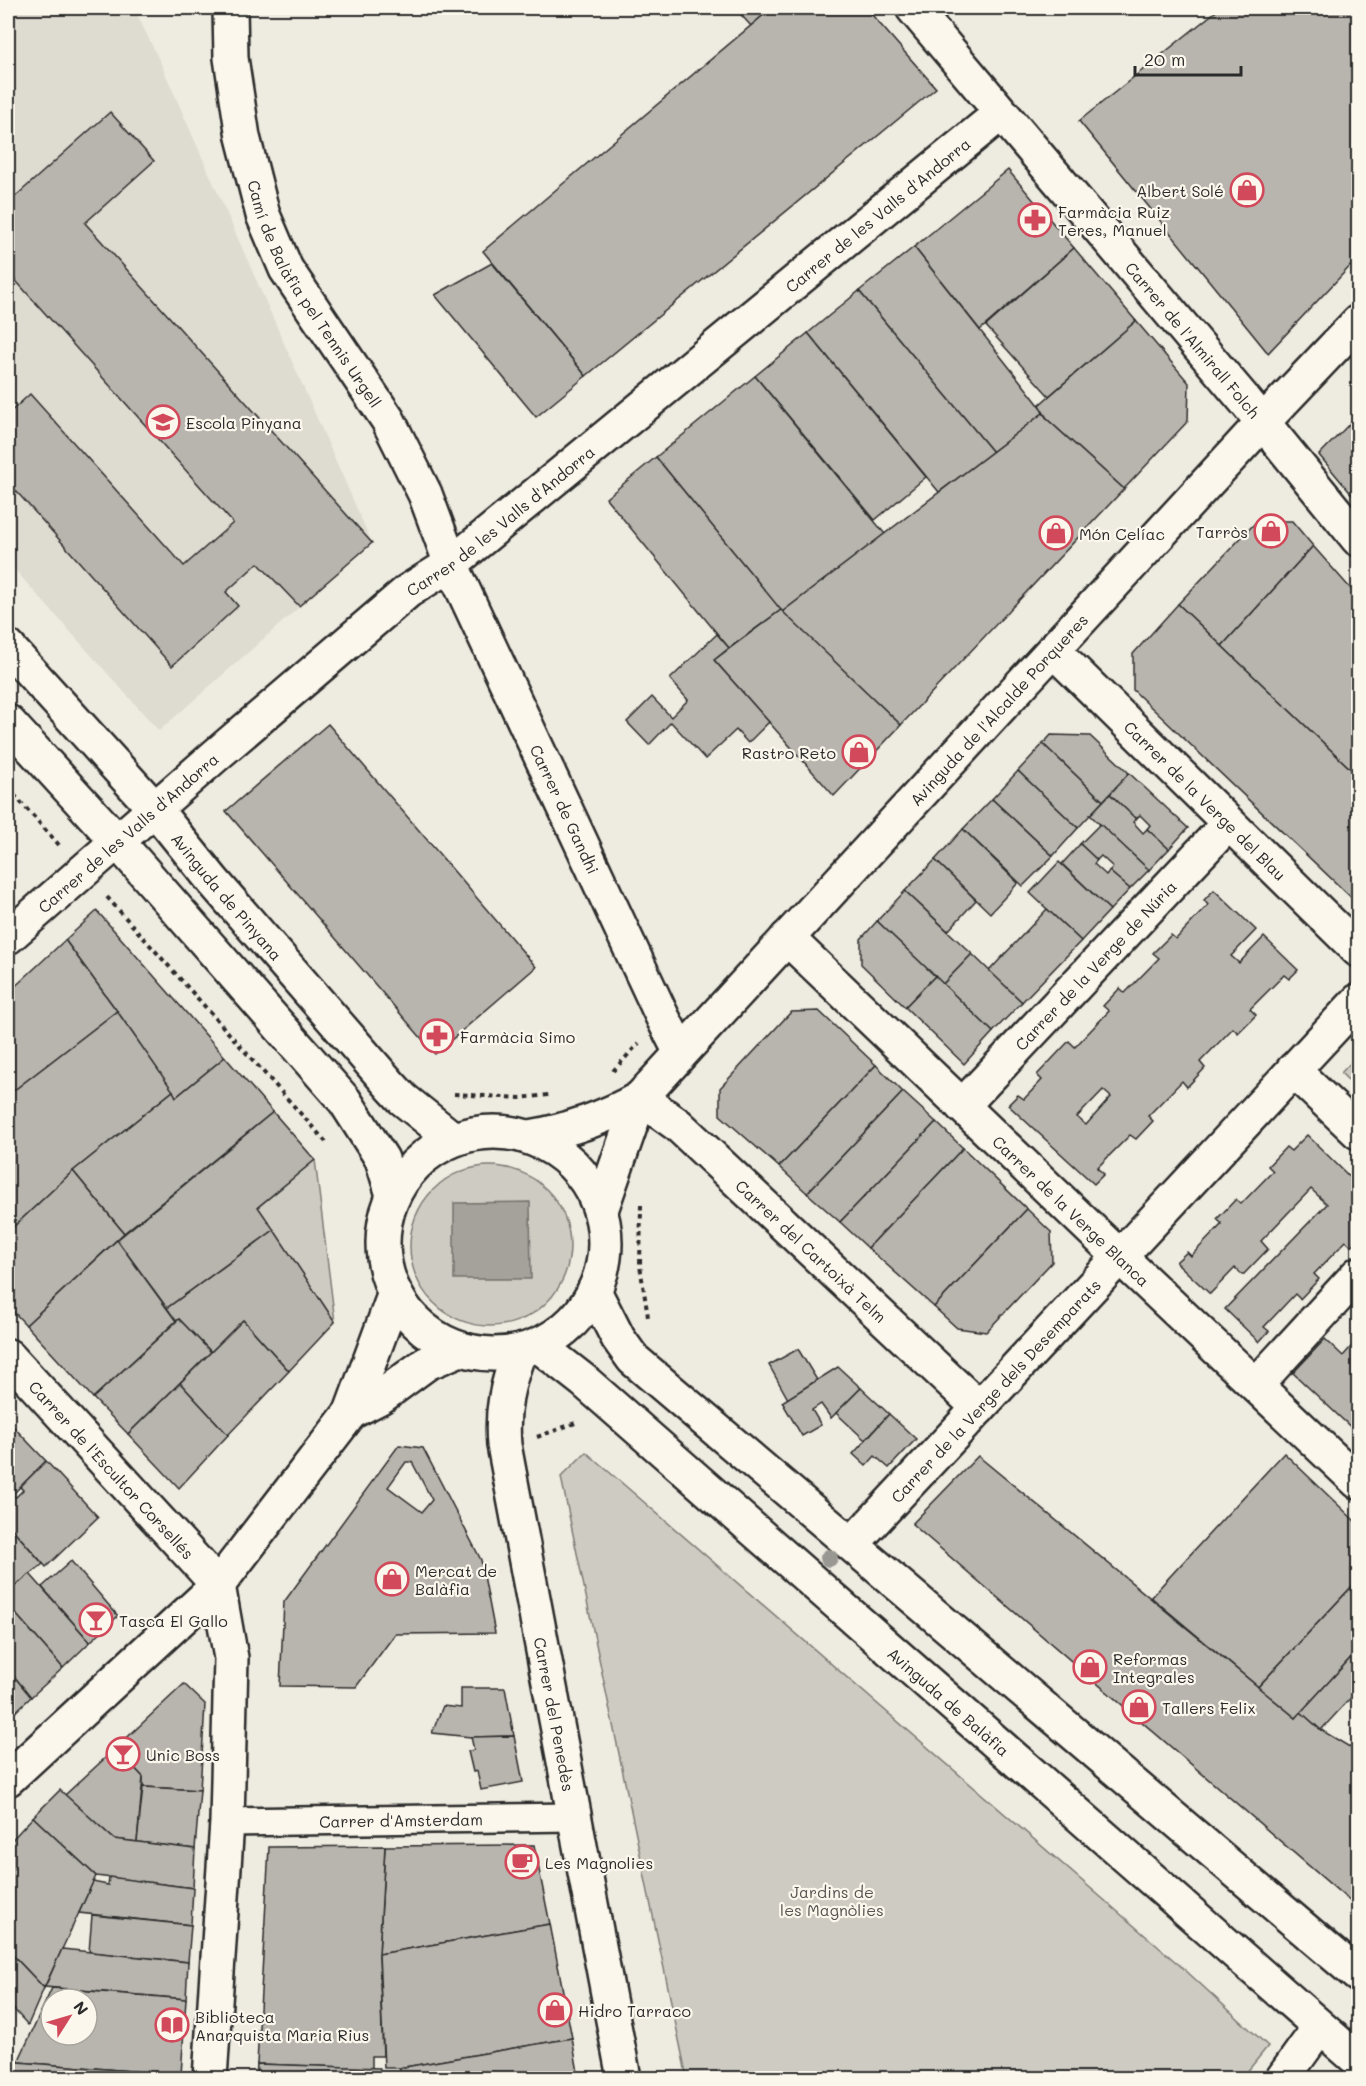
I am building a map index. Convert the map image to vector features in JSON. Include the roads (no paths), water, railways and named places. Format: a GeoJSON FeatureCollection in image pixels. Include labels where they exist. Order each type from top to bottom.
{"type":"FeatureCollection","features":[{"type":"Feature","properties":{"kind":"street","name":"Camí de Balàfia pel Tennis Urgell"},"geometry":{"type":"LineString","coordinates":[[230,8],[231,58],[243,137],[263,215],[286,269],[388,420],[425,494],[451,564]]}},
{"type":"Feature","properties":{"kind":"street","name":"Carrer de l'Almirall Folch"},"geometry":{"type":"LineString","coordinates":[[913,8],[1359,539]]}},
{"type":"Feature","properties":{"kind":"street","name":"Carrer de les Valls d'Andorra"},"geometry":{"type":"LineString","coordinates":[[8,937],[154,808],[408,591],[451,564],[1001,113]]}},
{"type":"Feature","properties":{"kind":"street","name":"Avinguda de l'Alcalde Porqueres"},"geometry":{"type":"LineString","coordinates":[[530,1137],[583,1125],[613,1113],[640,1098],[1262,423],[1359,322]]}},
{"type":"Feature","properties":{"kind":"street","name":"Carrer de Gandhi"},"geometry":{"type":"LineString","coordinates":[[451,564],[681,1053]]}},
{"type":"Feature","properties":{"kind":"street","name":"Avinguda de Pinyana"},"geometry":{"type":"LineString","coordinates":[[8,647],[154,808],[213,881],[391,1086],[403,1099],[453,1139]]}},
{"type":"Feature","properties":{"kind":"street","name":"Carrer de la Verge del Blau"},"geometry":{"type":"LineString","coordinates":[[1053,651],[1359,950]]}},
{"type":"Feature","properties":{"kind":"street"},"geometry":{"type":"LineString","coordinates":[[8,722],[117,841],[345,1101],[381,1159],[393,1195]]}},
{"type":"Feature","properties":{"kind":"street","name":"Carrer de la Verge de Núria"},"geometry":{"type":"LineString","coordinates":[[962,1106],[1228,824]]}},
{"type":"Feature","properties":{"kind":"street","name":"Carrer de la Verge Blanca"},"geometry":{"type":"LineString","coordinates":[[788,938],[1120,1257],[1256,1385],[1356,1474]]}},
{"type":"Feature","properties":{"kind":"street","name":"Carrer de la Verge dels Desemparats"},"geometry":{"type":"LineString","coordinates":[[852,1544],[1359,1000]]}},
{"type":"Feature","properties":{"kind":"street"},"geometry":{"type":"LineString","coordinates":[[1293,1070],[1359,1132]]}},
{"type":"Feature","properties":{"kind":"street","name":"Avinguda de l'Alcalde Porqueres"},"geometry":{"type":"LineString","coordinates":[[601,1210],[640,1098]]}},
{"type":"Feature","properties":{"kind":"street","name":"Carrer del Cartoixà Telm"},"geometry":{"type":"LineString","coordinates":[[640,1098],[678,1125],[979,1408]]}},
{"type":"Feature","properties":{"kind":"street"},"geometry":{"type":"LineString","coordinates":[[478,1132],[530,1137],[546,1144],[574,1165],[589,1186],[601,1210],[605,1237],[604,1265],[594,1291],[584,1308],[572,1323],[556,1336],[529,1348],[490,1354],[460,1349],[421,1327],[395,1293],[389,1279],[383,1251],[384,1223],[393,1195],[412,1167],[437,1146],[453,1139],[478,1132]]}},
{"type":"Feature","properties":{"kind":"street"},"geometry":{"type":"LineString","coordinates":[[1256,1385],[1359,1274]]}},
{"type":"Feature","properties":{"kind":"street"},"geometry":{"type":"LineString","coordinates":[[594,1291],[618,1338],[633,1359],[1359,1975]]}},
{"type":"Feature","properties":{"kind":"street"},"geometry":{"type":"LineString","coordinates":[[8,1779],[218,1585],[351,1412],[395,1293]]}},
{"type":"Feature","properties":{"kind":"street","name":"Carrer del Penedès"},"geometry":{"type":"LineString","coordinates":[[529,1348],[509,1381],[504,1406],[504,1445],[624,2079]]}},
{"type":"Feature","properties":{"kind":"street","name":"Avinguda de Balàfia"},"geometry":{"type":"LineString","coordinates":[[529,1348],[584,1381],[1359,2060]]}},
{"type":"Feature","properties":{"kind":"street"},"geometry":{"type":"LineString","coordinates":[[351,1412],[382,1396],[427,1363],[460,1349]]}},
{"type":"Feature","properties":{"kind":"street","name":"Carrer de l'Escultor Corsellés"},"geometry":{"type":"LineString","coordinates":[[8,1358],[218,1585]]}},
{"type":"Feature","properties":{"kind":"street"},"geometry":{"type":"LineString","coordinates":[[210,2079],[227,1822],[231,1658],[218,1585]]}},
{"type":"Feature","properties":{"kind":"street","name":"Carrer d'Amsterdam"},"geometry":{"type":"LineString","coordinates":[[227,1822],[574,1817]]}},
{"type":"Feature","properties":{"kind":"street"},"geometry":{"type":"LineString","coordinates":[[1286,2077],[1320,2028]]}},
{"type":"Feature","properties":{"kind":"place","name":"Albert Solé"},"geometry":{"type":"Point","coordinates":[1247,190]}},
{"type":"Feature","properties":{"kind":"place","name":"Farmàcia Ruiz Teres, Manuel"},"geometry":{"type":"Point","coordinates":[1035,220]}},
{"type":"Feature","properties":{"kind":"place","name":"Escola Pinyana"},"geometry":{"type":"Point","coordinates":[163,422]}},
{"type":"Feature","properties":{"kind":"place","name":"Tarròs"},"geometry":{"type":"Point","coordinates":[1271,531]}},
{"type":"Feature","properties":{"kind":"place","name":"Món Celíac"},"geometry":{"type":"Point","coordinates":[1056,533]}},
{"type":"Feature","properties":{"kind":"place","name":"Rastro Reto"},"geometry":{"type":"Point","coordinates":[859,752]}},
{"type":"Feature","properties":{"kind":"place","name":"Farmàcia Simo"},"geometry":{"type":"Point","coordinates":[437,1036]}},
{"type":"Feature","properties":{"kind":"place","name":"Mercat de Balàfia"},"geometry":{"type":"Point","coordinates":[392,1579]}},
{"type":"Feature","properties":{"kind":"place","name":"Tasca El Gallo"},"geometry":{"type":"Point","coordinates":[96,1620]}},
{"type":"Feature","properties":{"kind":"place","name":"Reformas Integrales"},"geometry":{"type":"Point","coordinates":[1090,1667]}},
{"type":"Feature","properties":{"kind":"place","name":"Tallers Felix"},"geometry":{"type":"Point","coordinates":[1139,1707]}},
{"type":"Feature","properties":{"kind":"place","name":"Unic Boss"},"geometry":{"type":"Point","coordinates":[123,1754]}},
{"type":"Feature","properties":{"kind":"place","name":"Les Magnolies"},"geometry":{"type":"Point","coordinates":[522,1862]}},
{"type":"Feature","properties":{"kind":"place","name":"Hidro Tarraco"},"geometry":{"type":"Point","coordinates":[555,2010]}},
{"type":"Feature","properties":{"kind":"place","name":"Biblioteca Anarquista Maria Rius"},"geometry":{"type":"Point","coordinates":[172,2025]}},
{"type":"Feature","properties":{"kind":"park label","name":"Jardins de les Magnòlies"},"geometry":{"type":"Point","coordinates":[832,1900]}}]}
